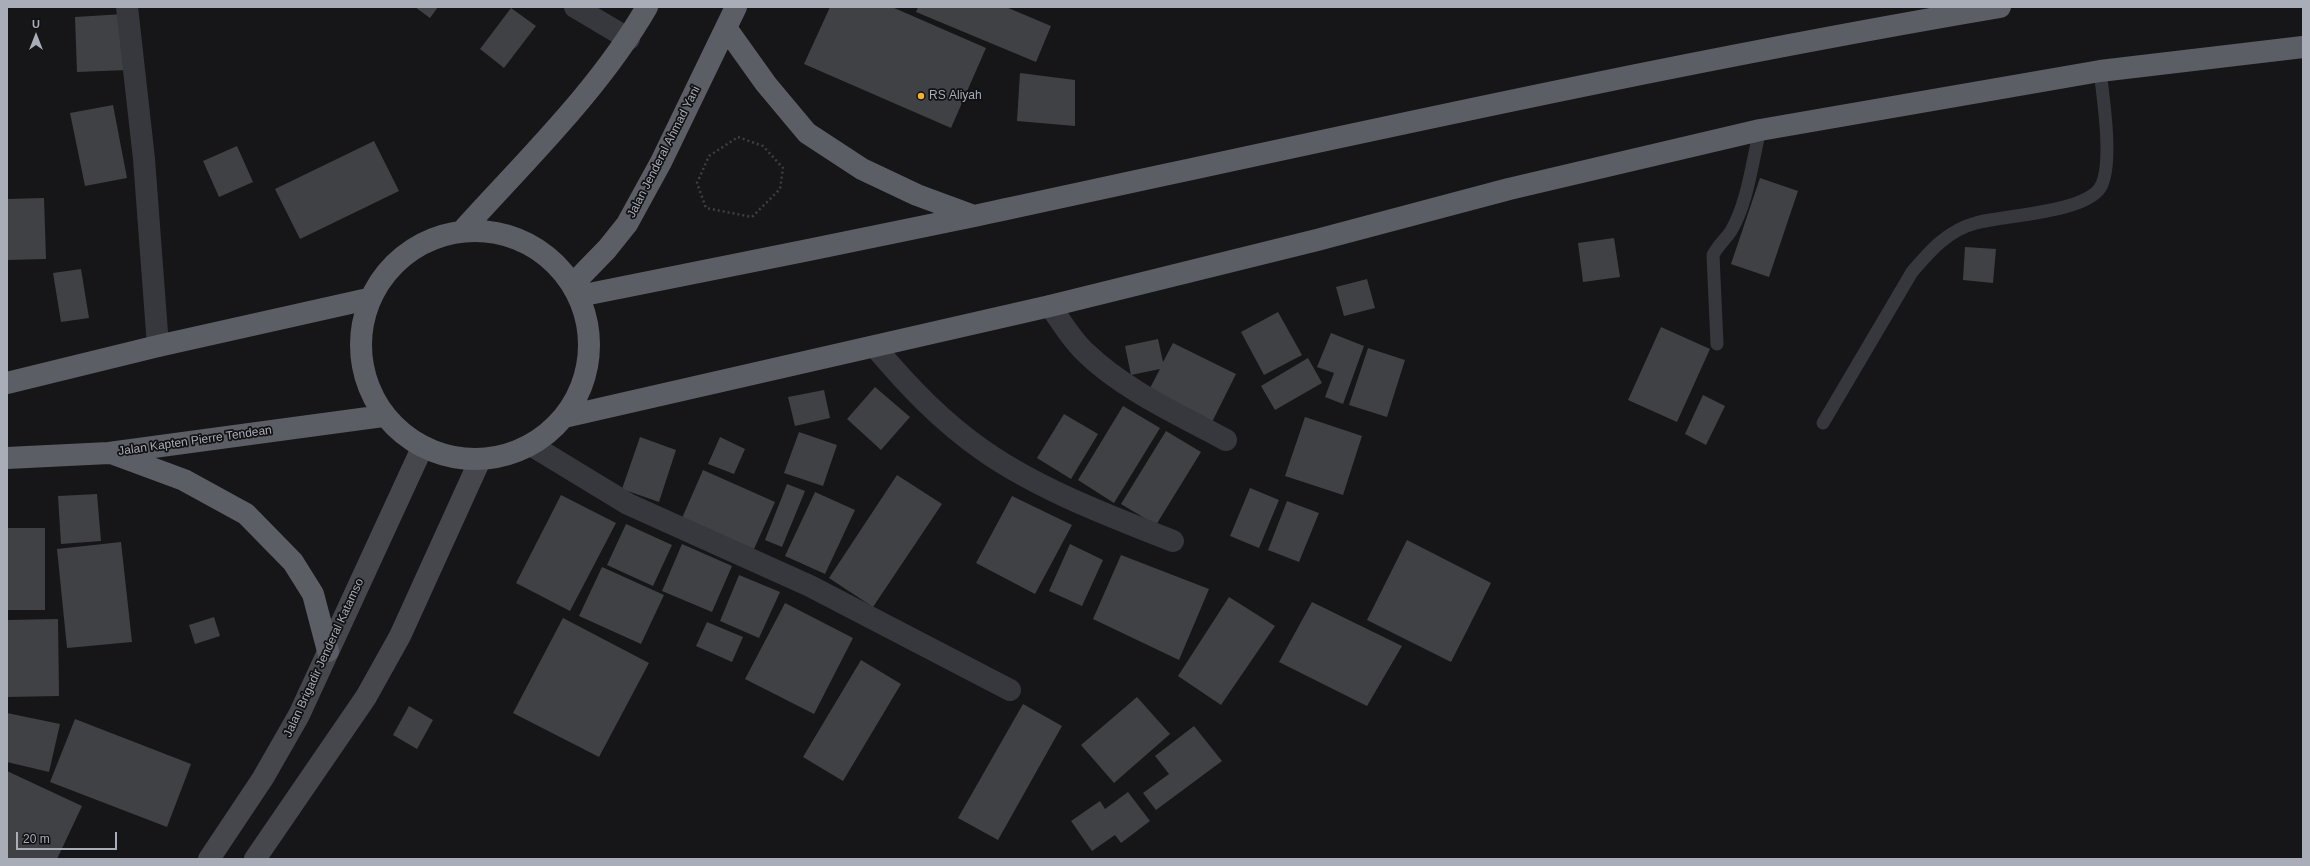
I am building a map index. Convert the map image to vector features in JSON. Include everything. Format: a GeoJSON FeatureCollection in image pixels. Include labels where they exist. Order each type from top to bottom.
{"type":"FeatureCollection","features":[{"type":"Feature","properties":{"kind":"highway"},"geometry":{"type":"LineString","coordinates":[[463,230],[590,88],[629,39],[648,7]]}},
{"type":"Feature","properties":{"kind":"highway","name":"Jalan Jenderal Ahmad Yani"},"geometry":{"type":"LineString","coordinates":[[576,290],[628,224],[661,162],[736,7]]}},
{"type":"Feature","properties":{"kind":"highway"},"geometry":{"type":"LineString","coordinates":[[576,290],[974,216],[1399,124],[1842,34],[2000,7]]}},
{"type":"Feature","properties":{"kind":"highway"},"geometry":{"type":"LineString","coordinates":[[726,28],[766,84],[808,133],[862,169],[916,195],[974,216]]}},
{"type":"Feature","properties":{"kind":"highway"},"geometry":{"type":"LineString","coordinates":[[564,417],[1050,306],[1317,240],[1509,189],[1760,130],[2100,71],[2303,47]]}},
{"type":"Feature","properties":{"kind":"highway"},"geometry":{"type":"LineString","coordinates":[[463,230],[495,232],[526,242],[552,260],[576,290],[589,338],[584,380],[564,417],[531,445],[480,460],[422,448],[383,416],[359,360],[368,299],[406,252],[463,230]]}},
{"type":"Feature","properties":{"kind":"highway"},"geometry":{"type":"LineString","coordinates":[[7,384],[158,346],[368,299]]}},
{"type":"Feature","properties":{"kind":"highway","name":"Jalan Kapten Pierre Tendean"},"geometry":{"type":"LineString","coordinates":[[7,458],[109,452],[383,416]]}},
{"type":"Feature","properties":{"kind":"highway"},"geometry":{"type":"LineString","coordinates":[[109,452],[184,480],[246,514],[293,562],[313,594],[328,651]]}},
{"type":"Feature","properties":{"kind":"main road","name":"Jalan Brigadir Jenderal Katamso"},"geometry":{"type":"LineString","coordinates":[[209,859],[263,778],[299,715],[422,448]]}},
{"type":"Feature","properties":{"kind":"main road"},"geometry":{"type":"LineString","coordinates":[[255,859],[366,697],[400,636],[480,460]]}},
{"type":"Feature","properties":{"kind":"street"},"geometry":{"type":"LineString","coordinates":[[127,7],[144,159],[158,346]]}},
{"type":"Feature","properties":{"kind":"street"},"geometry":{"type":"LineString","coordinates":[[575,7],[629,39]]}},
{"type":"Feature","properties":{"kind":"street"},"geometry":{"type":"LineString","coordinates":[[1050,306],[1084,351],[1108,372],[1151,399],[1226,440]]}},
{"type":"Feature","properties":{"kind":"street"},"geometry":{"type":"LineString","coordinates":[[875,347],[912,390],[948,424],[985,452],[1072,500],[1173,541]]}},
{"type":"Feature","properties":{"kind":"street"},"geometry":{"type":"LineString","coordinates":[[531,445],[628,504],[810,586],[1010,690]]}},
{"type":"Feature","properties":{"kind":"lane"},"geometry":{"type":"LineString","coordinates":[[1823,423],[1912,272],[1930,250],[1947,235],[1975,223],[2035,214],[2082,201],[2100,188],[2106,165],[2107,135],[2100,71]]}},
{"type":"Feature","properties":{"kind":"lane"},"geometry":{"type":"LineString","coordinates":[[1716,344],[1713,255],[1719,243],[1730,232],[1742,205],[1760,130]]}},
{"type":"Feature","properties":{"kind":"path"},"geometry":{"type":"LineString","coordinates":[[738,137],[763,146],[783,168],[780,189],[752,217],[706,208],[697,183],[709,156],[738,137]]}},
{"type":"Feature","properties":{"kind":"building"},"geometry":{"type":"Polygon","coordinates":[[[415,7],[438,7],[430,18],[415,7]]]}},
{"type":"Feature","properties":{"kind":"building","name":"RS Aliyah"},"geometry":{"type":"Polygon","coordinates":[[[830,7],[892,7],[986,48],[951,128],[804,64],[830,7]]]}},
{"type":"Feature","properties":{"kind":"building"},"geometry":{"type":"Polygon","coordinates":[[[918,7],[1006,7],[1051,26],[1036,62],[916,12],[918,7]]]}},
{"type":"Feature","properties":{"kind":"building"},"geometry":{"type":"Polygon","coordinates":[[[511,8],[536,26],[504,68],[480,49],[511,8]]]}},
{"type":"Feature","properties":{"kind":"building"},"geometry":{"type":"Polygon","coordinates":[[[124,14],[127,70],[77,72],[75,17],[124,14]]]}},
{"type":"Feature","properties":{"kind":"building"},"geometry":{"type":"Polygon","coordinates":[[[1020,73],[1075,80],[1075,126],[1017,121],[1020,73]]]}},
{"type":"Feature","properties":{"kind":"building"},"geometry":{"type":"Polygon","coordinates":[[[113,105],[127,178],[85,186],[70,113],[113,105]]]}},
{"type":"Feature","properties":{"kind":"building"},"geometry":{"type":"Polygon","coordinates":[[[374,141],[399,191],[300,239],[275,189],[374,141]]]}},
{"type":"Feature","properties":{"kind":"building"},"geometry":{"type":"Polygon","coordinates":[[[237,146],[253,182],[219,197],[203,161],[237,146]]]}},
{"type":"Feature","properties":{"kind":"building"},"geometry":{"type":"Polygon","coordinates":[[[1760,178],[1798,191],[1769,277],[1731,264],[1760,178]]]}},
{"type":"Feature","properties":{"kind":"building"},"geometry":{"type":"Polygon","coordinates":[[[44,198],[46,259],[7,260],[7,199],[44,198]]]}},
{"type":"Feature","properties":{"kind":"building"},"geometry":{"type":"Polygon","coordinates":[[[1614,238],[1620,277],[1583,282],[1578,243],[1614,238]]]}},
{"type":"Feature","properties":{"kind":"building"},"geometry":{"type":"Polygon","coordinates":[[[1965,247],[1996,249],[1993,283],[1963,280],[1965,247]]]}},
{"type":"Feature","properties":{"kind":"building"},"geometry":{"type":"Polygon","coordinates":[[[81,269],[89,318],[61,322],[53,273],[81,269]]]}},
{"type":"Feature","properties":{"kind":"building"},"geometry":{"type":"Polygon","coordinates":[[[1367,279],[1375,308],[1344,316],[1336,287],[1367,279]]]}},
{"type":"Feature","properties":{"kind":"building"},"geometry":{"type":"Polygon","coordinates":[[[1278,312],[1302,355],[1264,375],[1241,332],[1278,312]]]}},
{"type":"Feature","properties":{"kind":"building"},"geometry":{"type":"Polygon","coordinates":[[[1661,327],[1710,349],[1677,422],[1628,400],[1661,327]]]}},
{"type":"Feature","properties":{"kind":"building"},"geometry":{"type":"Polygon","coordinates":[[[1331,333],[1364,346],[1343,404],[1325,397],[1334,373],[1317,367],[1331,333]]]}},
{"type":"Feature","properties":{"kind":"building"},"geometry":{"type":"Polygon","coordinates":[[[1158,339],[1163,362],[1173,343],[1236,374],[1212,422],[1149,390],[1160,369],[1131,375],[1125,346],[1158,339]]]}},
{"type":"Feature","properties":{"kind":"building"},"geometry":{"type":"Polygon","coordinates":[[[1368,348],[1405,360],[1387,417],[1349,405],[1368,348]]]}},
{"type":"Feature","properties":{"kind":"building"},"geometry":{"type":"Polygon","coordinates":[[[1308,358],[1322,383],[1275,410],[1261,386],[1308,358]]]}},
{"type":"Feature","properties":{"kind":"building"},"geometry":{"type":"Polygon","coordinates":[[[875,387],[910,417],[881,450],[847,419],[875,387]]]}},
{"type":"Feature","properties":{"kind":"building"},"geometry":{"type":"Polygon","coordinates":[[[824,390],[830,418],[795,426],[788,397],[824,390]]]}},
{"type":"Feature","properties":{"kind":"building"},"geometry":{"type":"Polygon","coordinates":[[[1703,395],[1725,406],[1706,445],[1685,434],[1703,395]]]}},
{"type":"Feature","properties":{"kind":"building"},"geometry":{"type":"Polygon","coordinates":[[[1123,406],[1160,428],[1114,503],[1078,480],[1123,406]]]}},
{"type":"Feature","properties":{"kind":"building"},"geometry":{"type":"Polygon","coordinates":[[[1064,414],[1098,434],[1071,479],[1037,458],[1064,414]]]}},
{"type":"Feature","properties":{"kind":"building"},"geometry":{"type":"Polygon","coordinates":[[[1305,417],[1362,436],[1343,495],[1285,476],[1305,417]]]}},
{"type":"Feature","properties":{"kind":"building"},"geometry":{"type":"Polygon","coordinates":[[[1166,431],[1201,452],[1156,525],[1121,504],[1166,431]]]}},
{"type":"Feature","properties":{"kind":"building"},"geometry":{"type":"Polygon","coordinates":[[[799,432],[837,445],[823,486],[784,473],[799,432]]]}},
{"type":"Feature","properties":{"kind":"building"},"geometry":{"type":"Polygon","coordinates":[[[640,437],[676,450],[659,502],[622,489],[640,437]]]}},
{"type":"Feature","properties":{"kind":"building"},"geometry":{"type":"Polygon","coordinates":[[[720,437],[745,449],[734,474],[708,464],[720,437]]]}},
{"type":"Feature","properties":{"kind":"building"},"geometry":{"type":"Polygon","coordinates":[[[703,470],[775,502],[754,549],[682,518],[703,470]]]}},
{"type":"Feature","properties":{"kind":"building"},"geometry":{"type":"Polygon","coordinates":[[[897,475],[942,504],[873,607],[829,578],[897,475]]]}},
{"type":"Feature","properties":{"kind":"building"},"geometry":{"type":"Polygon","coordinates":[[[787,484],[805,491],[782,547],[765,540],[787,484]]]}},
{"type":"Feature","properties":{"kind":"building"},"geometry":{"type":"Polygon","coordinates":[[[1250,488],[1279,500],[1259,548],[1230,536],[1250,488]]]}},
{"type":"Feature","properties":{"kind":"building"},"geometry":{"type":"Polygon","coordinates":[[[815,492],[855,510],[825,574],[785,556],[815,492]]]}},
{"type":"Feature","properties":{"kind":"building"},"geometry":{"type":"Polygon","coordinates":[[[97,494],[101,541],[61,544],[58,496],[97,494]]]}},
{"type":"Feature","properties":{"kind":"building"},"geometry":{"type":"Polygon","coordinates":[[[561,495],[616,523],[570,611],[516,583],[561,495]]]}},
{"type":"Feature","properties":{"kind":"building"},"geometry":{"type":"Polygon","coordinates":[[[1012,496],[1072,525],[1035,594],[976,563],[1012,496]]]}},
{"type":"Feature","properties":{"kind":"building"},"geometry":{"type":"Polygon","coordinates":[[[1287,501],[1319,513],[1299,562],[1268,550],[1287,501]]]}},
{"type":"Feature","properties":{"kind":"building"},"geometry":{"type":"Polygon","coordinates":[[[626,524],[672,545],[653,586],[607,565],[626,524]]]}},
{"type":"Feature","properties":{"kind":"building"},"geometry":{"type":"Polygon","coordinates":[[[7,528],[45,528],[45,610],[7,610],[7,528]]]}},
{"type":"Feature","properties":{"kind":"building"},"geometry":{"type":"Polygon","coordinates":[[[1407,540],[1491,583],[1451,662],[1367,620],[1407,540]]]}},
{"type":"Feature","properties":{"kind":"building"},"geometry":{"type":"Polygon","coordinates":[[[121,542],[132,642],[67,648],[57,549],[121,542]]]}},
{"type":"Feature","properties":{"kind":"building"},"geometry":{"type":"Polygon","coordinates":[[[682,544],[732,566],[712,612],[662,591],[682,544]]]}},
{"type":"Feature","properties":{"kind":"building"},"geometry":{"type":"Polygon","coordinates":[[[1070,544],[1103,560],[1082,606],[1049,591],[1070,544]]]}},
{"type":"Feature","properties":{"kind":"building"},"geometry":{"type":"Polygon","coordinates":[[[1121,555],[1209,589],[1179,660],[1093,619],[1121,555]]]}},
{"type":"Feature","properties":{"kind":"building"},"geometry":{"type":"Polygon","coordinates":[[[602,567],[664,595],[641,644],[579,616],[602,567]]]}},
{"type":"Feature","properties":{"kind":"building"},"geometry":{"type":"Polygon","coordinates":[[[739,575],[780,592],[759,638],[720,621],[739,575]]]}},
{"type":"Feature","properties":{"kind":"building"},"geometry":{"type":"Polygon","coordinates":[[[1229,597],[1275,626],[1221,705],[1178,676],[1229,597]]]}},
{"type":"Feature","properties":{"kind":"building"},"geometry":{"type":"Polygon","coordinates":[[[1312,602],[1402,646],[1367,706],[1279,662],[1312,602]]]}},
{"type":"Feature","properties":{"kind":"building"},"geometry":{"type":"Polygon","coordinates":[[[785,603],[853,638],[814,714],[745,679],[785,603]]]}},
{"type":"Feature","properties":{"kind":"building"},"geometry":{"type":"Polygon","coordinates":[[[214,617],[220,636],[195,644],[189,625],[214,617]]]}},
{"type":"Feature","properties":{"kind":"building"},"geometry":{"type":"Polygon","coordinates":[[[563,618],[649,663],[599,757],[513,713],[563,618]]]}},
{"type":"Feature","properties":{"kind":"building"},"geometry":{"type":"Polygon","coordinates":[[[58,619],[59,696],[7,697],[7,620],[58,619]]]}},
{"type":"Feature","properties":{"kind":"building"},"geometry":{"type":"Polygon","coordinates":[[[707,622],[743,637],[732,662],[696,646],[707,622]]]}},
{"type":"Feature","properties":{"kind":"building"},"geometry":{"type":"Polygon","coordinates":[[[861,660],[901,684],[843,781],[803,757],[861,660]]]}},
{"type":"Feature","properties":{"kind":"building"},"geometry":{"type":"Polygon","coordinates":[[[1137,697],[1170,734],[1114,783],[1081,745],[1137,697]]]}},
{"type":"Feature","properties":{"kind":"building"},"geometry":{"type":"Polygon","coordinates":[[[1023,704],[1062,726],[998,840],[958,818],[1023,704]]]}},
{"type":"Feature","properties":{"kind":"building"},"geometry":{"type":"Polygon","coordinates":[[[409,706],[433,720],[417,749],[393,735],[409,706]]]}},
{"type":"Feature","properties":{"kind":"building"},"geometry":{"type":"Polygon","coordinates":[[[7,713],[60,724],[49,772],[7,762],[7,713]]]}},
{"type":"Feature","properties":{"kind":"building"},"geometry":{"type":"Polygon","coordinates":[[[75,719],[191,764],[167,827],[50,782],[75,719]]]}},
{"type":"Feature","properties":{"kind":"building"},"geometry":{"type":"Polygon","coordinates":[[[1194,726],[1222,761],[1156,810],[1143,793],[1169,774],[1155,756],[1194,726]]]}},
{"type":"Feature","properties":{"kind":"building"},"geometry":{"type":"Polygon","coordinates":[[[7,771],[82,806],[57,859],[7,859],[7,771]]]}},
{"type":"Feature","properties":{"kind":"building"},"geometry":{"type":"Polygon","coordinates":[[[1128,792],[1150,821],[1121,843],[1115,835],[1092,851],[1071,821],[1100,801],[1105,809],[1128,792]]]}},
{"type":"Feature","properties":{"kind":"place","name":"RS Aliyah"},"geometry":{"type":"Point","coordinates":[921,96]}}]}
